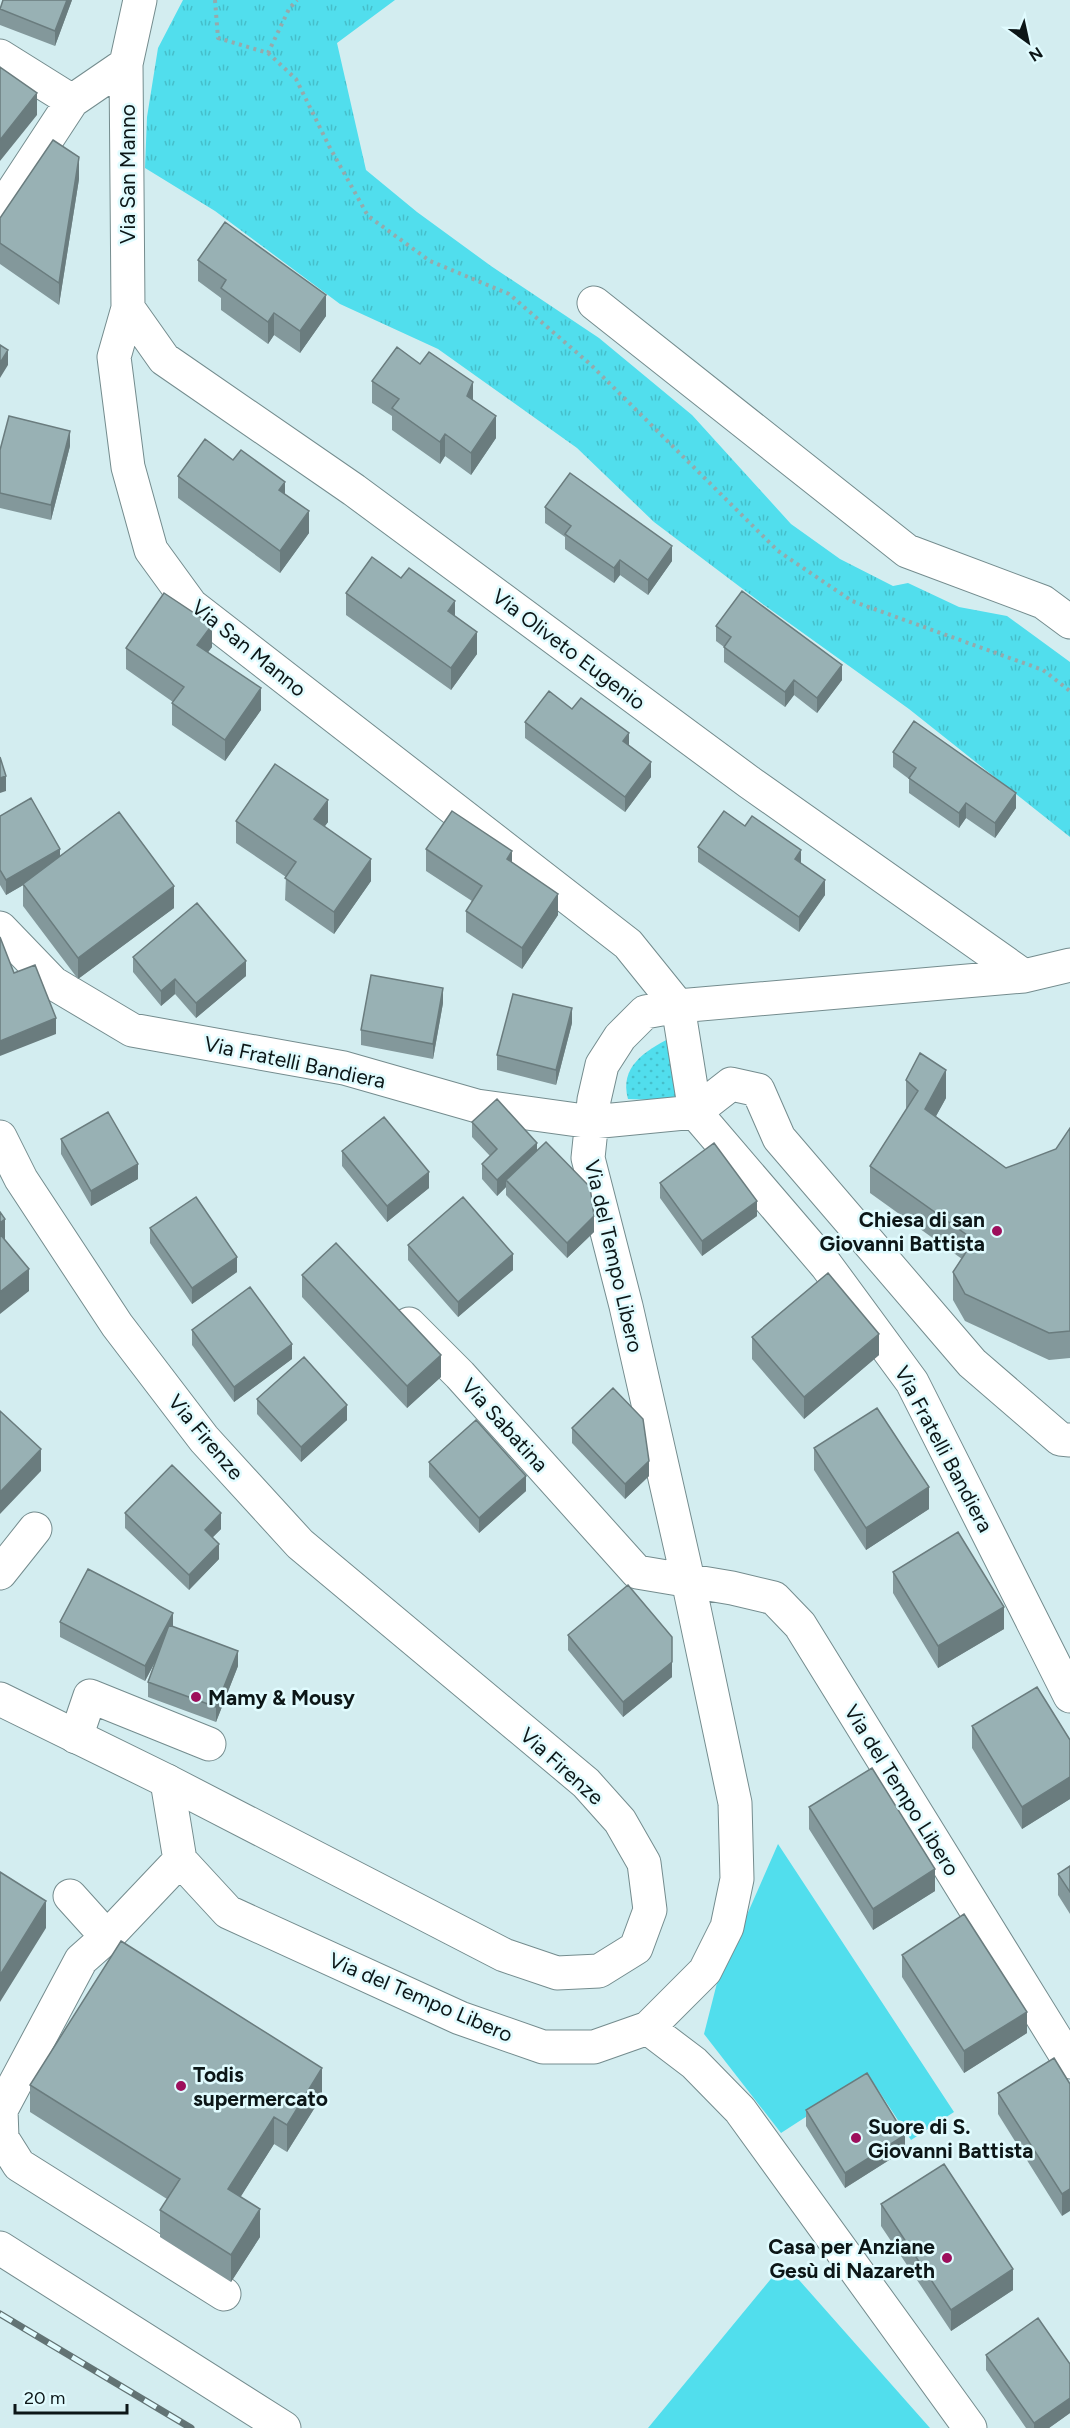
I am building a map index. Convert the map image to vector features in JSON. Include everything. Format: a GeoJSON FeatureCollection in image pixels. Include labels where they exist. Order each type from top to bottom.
{"type":"FeatureCollection","features":[{"type":"Feature","properties":{"kind":"street","name":"Via San Manno"},"geometry":{"type":"LineString","coordinates":[[140,0],[126,64],[128,308],[114,357],[128,466],[151,550],[191,605],[628,944],[678,1006]]}},
{"type":"Feature","properties":{"kind":"street"},"geometry":{"type":"LineString","coordinates":[[0,56],[72,101]]}},
{"type":"Feature","properties":{"kind":"street"},"geometry":{"type":"LineString","coordinates":[[0,211],[72,101],[126,64]]}},
{"type":"Feature","properties":{"kind":"street"},"geometry":{"type":"LineString","coordinates":[[594,303],[907,551],[1043,603],[1070,622]]}},
{"type":"Feature","properties":{"kind":"street","name":"Via Oliveto Eugenio"},"geometry":{"type":"LineString","coordinates":[[128,308],[164,359],[354,490],[749,782],[1024,976]]}},
{"type":"Feature","properties":{"kind":"street","name":"Via Fratelli Bandiera"},"geometry":{"type":"LineString","coordinates":[[0,928],[53,983],[132,1030],[344,1068],[477,1106],[592,1122],[695,1112],[826,1265],[912,1382],[1070,1696]]}},
{"type":"Feature","properties":{"kind":"street","name":"Via del Tempo Libero"},"geometry":{"type":"LineString","coordinates":[[180,1860],[228,1912],[460,2018],[543,2047],[594,2047],[648,2028],[705,1971],[727,1927],[737,1880],[735,1803],[688,1580],[626,1306],[588,1158],[594,1100],[602,1065],[620,1037],[645,1012],[678,1006],[1024,976],[1070,965]]}},
{"type":"Feature","properties":{"kind":"street"},"geometry":{"type":"LineString","coordinates":[[678,1006],[695,1112],[731,1083],[758,1090],[779,1138],[972,1363],[1060,1439],[1070,1440]]}},
{"type":"Feature","properties":{"kind":"street","name":"Via Firenze"},"geometry":{"type":"LineString","coordinates":[[0,1137],[21,1179],[117,1325],[204,1439],[300,1544],[586,1783],[620,1821],[644,1863],[650,1910],[636,1948],[599,1971],[556,1972],[504,1955],[167,1780],[0,1699]]}},
{"type":"Feature","properties":{"kind":"street","name":"Via Sabatina"},"geometry":{"type":"LineString","coordinates":[[387,1303],[460,1375],[637,1572],[688,1580]]}},
{"type":"Feature","properties":{"kind":"street"},"geometry":{"type":"LineString","coordinates":[[0,1573],[35,1529]]}},
{"type":"Feature","properties":{"kind":"street","name":"Via del Tempo Libero"},"geometry":{"type":"LineString","coordinates":[[688,1580],[774,1598],[800,1625],[1070,2062]]}},
{"type":"Feature","properties":{"kind":"street"},"geometry":{"type":"LineString","coordinates":[[76,1737],[90,1696],[209,1744]]}},
{"type":"Feature","properties":{"kind":"street"},"geometry":{"type":"LineString","coordinates":[[167,1780],[180,1860],[107,1937],[81,1960],[1,2110],[2,2138],[19,2164],[224,2294]]}},
{"type":"Feature","properties":{"kind":"street"},"geometry":{"type":"LineString","coordinates":[[70,1896],[107,1937]]}},
{"type":"Feature","properties":{"kind":"street"},"geometry":{"type":"LineString","coordinates":[[648,2028],[694,2063],[740,2110],[970,2428]]}},
{"type":"Feature","properties":{"kind":"street"},"geometry":{"type":"LineString","coordinates":[[0,2248],[284,2428]]}},
{"type":"Feature","properties":{"kind":"path"},"geometry":{"type":"LineString","coordinates":[[215,0],[218,38],[268,53],[297,79],[328,146],[368,216],[430,261],[509,294],[590,364],[778,550],[852,602],[1043,670],[1070,691]]}},
{"type":"Feature","properties":{"kind":"path"},"geometry":{"type":"LineString","coordinates":[[268,53],[289,9],[297,0]]}},
{"type":"Feature","properties":{"kind":"green space"},"geometry":{"type":"Polygon","coordinates":[[[183,0],[395,0],[337,43],[366,170],[417,212],[491,266],[599,338],[692,415],[791,524],[840,559],[893,586],[908,583],[959,607],[1007,616],[1070,662],[1070,837],[909,709],[764,605],[654,522],[577,448],[438,349],[340,304],[215,211],[145,168],[147,117],[158,48],[183,0]]]}},
{"type":"Feature","properties":{"kind":"green space"},"geometry":{"type":"Polygon","coordinates":[[[670,1038],[681,1101],[628,1099],[627,1078],[636,1061],[670,1038]]]}},
{"type":"Feature","properties":{"kind":"green space"},"geometry":{"type":"Polygon","coordinates":[[[778,1844],[954,2112],[911,2140],[869,2076],[781,2133],[704,2034],[717,1983],[778,1844]]]}},
{"type":"Feature","properties":{"kind":"green space"},"geometry":{"type":"Polygon","coordinates":[[[784,2263],[930,2428],[648,2428],[784,2263]]]}},
{"type":"Feature","properties":{"kind":"building"},"geometry":{"type":"Polygon","coordinates":[[[3,0],[67,0],[55,31],[0,9],[3,0]]]}},
{"type":"Feature","properties":{"kind":"building"},"geometry":{"type":"Polygon","coordinates":[[[0,67],[37,93],[0,140],[0,67]]]}},
{"type":"Feature","properties":{"kind":"building"},"geometry":{"type":"Polygon","coordinates":[[[53,140],[79,157],[59,283],[0,243],[0,218],[53,140]]]}},
{"type":"Feature","properties":{"kind":"building"},"geometry":{"type":"Polygon","coordinates":[[[225,222],[326,295],[300,331],[274,313],[268,322],[221,288],[226,280],[198,260],[225,222]]]}},
{"type":"Feature","properties":{"kind":"building"},"geometry":{"type":"Polygon","coordinates":[[[0,345],[8,350],[0,363],[0,345]]]}},
{"type":"Feature","properties":{"kind":"building"},"geometry":{"type":"Polygon","coordinates":[[[397,347],[420,364],[429,352],[473,382],[467,396],[496,416],[471,453],[445,434],[440,442],[392,408],[399,399],[372,381],[397,347]]]}},
{"type":"Feature","properties":{"kind":"building"},"geometry":{"type":"Polygon","coordinates":[[[9,416],[70,431],[51,505],[0,493],[0,450],[9,416]]]}},
{"type":"Feature","properties":{"kind":"building"},"geometry":{"type":"Polygon","coordinates":[[[205,439],[233,460],[241,450],[285,482],[279,490],[309,511],[280,551],[178,476],[205,439]]]}},
{"type":"Feature","properties":{"kind":"building"},"geometry":{"type":"Polygon","coordinates":[[[570,473],[672,546],[648,580],[620,560],[614,568],[565,534],[571,526],[545,507],[570,473]]]}},
{"type":"Feature","properties":{"kind":"building"},"geometry":{"type":"Polygon","coordinates":[[[372,557],[401,578],[409,568],[455,601],[448,611],[477,632],[451,668],[346,593],[372,557]]]}},
{"type":"Feature","properties":{"kind":"building"},"geometry":{"type":"Polygon","coordinates":[[[742,591],[842,665],[817,698],[794,680],[785,692],[724,647],[731,637],[716,626],[742,591]]]}},
{"type":"Feature","properties":{"kind":"building"},"geometry":{"type":"Polygon","coordinates":[[[164,593],[212,625],[197,645],[261,688],[225,740],[172,703],[184,687],[126,648],[164,593]]]}},
{"type":"Feature","properties":{"kind":"building"},"geometry":{"type":"Polygon","coordinates":[[[549,691],[572,709],[581,698],[629,733],[623,741],[651,762],[625,797],[525,722],[549,691]]]}},
{"type":"Feature","properties":{"kind":"building"},"geometry":{"type":"Polygon","coordinates":[[[914,721],[1016,793],[995,823],[966,803],[959,813],[909,778],[916,768],[893,752],[914,721]]]}},
{"type":"Feature","properties":{"kind":"building"},"geometry":{"type":"Polygon","coordinates":[[[0,757],[6,776],[0,778],[0,757]]]}},
{"type":"Feature","properties":{"kind":"building"},"geometry":{"type":"Polygon","coordinates":[[[275,764],[328,800],[314,819],[371,859],[334,912],[285,878],[296,862],[236,821],[275,764]]]}},
{"type":"Feature","properties":{"kind":"building"},"geometry":{"type":"Polygon","coordinates":[[[31,798],[60,849],[6,880],[0,870],[0,816],[31,798]]]}},
{"type":"Feature","properties":{"kind":"building"},"geometry":{"type":"Polygon","coordinates":[[[452,811],[512,851],[507,859],[558,894],[522,948],[466,911],[482,886],[426,849],[452,811]]]}},
{"type":"Feature","properties":{"kind":"building"},"geometry":{"type":"Polygon","coordinates":[[[724,811],[745,826],[752,816],[801,850],[795,859],[825,880],[799,917],[698,847],[724,811]]]}},
{"type":"Feature","properties":{"kind":"building"},"geometry":{"type":"Polygon","coordinates":[[[119,812],[174,886],[78,958],[23,884],[119,812]]]}},
{"type":"Feature","properties":{"kind":"building"},"geometry":{"type":"Polygon","coordinates":[[[197,903],[246,961],[196,1003],[175,979],[161,991],[133,957],[197,903]]]}},
{"type":"Feature","properties":{"kind":"building"},"geometry":{"type":"Polygon","coordinates":[[[0,937],[14,973],[35,965],[56,1018],[0,1041],[0,937]]]}},
{"type":"Feature","properties":{"kind":"building"},"geometry":{"type":"Polygon","coordinates":[[[371,975],[443,988],[433,1044],[361,1030],[371,975]]]}},
{"type":"Feature","properties":{"kind":"building"},"geometry":{"type":"Polygon","coordinates":[[[513,994],[572,1008],[556,1070],[497,1055],[513,994]]]}},
{"type":"Feature","properties":{"kind":"building","name":"Chiesa di san Giovanni Battista"},"geometry":{"type":"Polygon","coordinates":[[[920,1053],[946,1070],[925,1109],[1006,1168],[1056,1149],[1070,1128],[1070,1331],[1049,1333],[965,1294],[953,1272],[974,1240],[870,1166],[918,1091],[906,1080],[920,1053]]]}},
{"type":"Feature","properties":{"kind":"building"},"geometry":{"type":"Polygon","coordinates":[[[497,1099],[537,1143],[497,1180],[482,1164],[497,1149],[472,1122],[497,1099]]]}},
{"type":"Feature","properties":{"kind":"building"},"geometry":{"type":"Polygon","coordinates":[[[108,1112],[138,1164],[91,1191],[61,1139],[108,1112]]]}},
{"type":"Feature","properties":{"kind":"building"},"geometry":{"type":"Polygon","coordinates":[[[384,1117],[429,1172],[387,1206],[342,1151],[384,1117]]]}},
{"type":"Feature","properties":{"kind":"building"},"geometry":{"type":"Polygon","coordinates":[[[546,1142],[590,1187],[594,1216],[567,1243],[506,1180],[546,1142]]]}},
{"type":"Feature","properties":{"kind":"building"},"geometry":{"type":"Polygon","coordinates":[[[714,1143],[757,1201],[702,1241],[660,1183],[714,1143]]]}},
{"type":"Feature","properties":{"kind":"building"},"geometry":{"type":"Polygon","coordinates":[[[196,1197],[237,1257],[192,1288],[150,1228],[196,1197]]]}},
{"type":"Feature","properties":{"kind":"building"},"geometry":{"type":"Polygon","coordinates":[[[463,1197],[513,1254],[458,1302],[408,1245],[463,1197]]]}},
{"type":"Feature","properties":{"kind":"building"},"geometry":{"type":"Polygon","coordinates":[[[0,1212],[5,1219],[0,1223],[0,1212]]]}},
{"type":"Feature","properties":{"kind":"building"},"geometry":{"type":"Polygon","coordinates":[[[0,1234],[29,1269],[0,1292],[0,1234]]]}},
{"type":"Feature","properties":{"kind":"building"},"geometry":{"type":"Polygon","coordinates":[[[336,1243],[441,1355],[407,1386],[302,1275],[336,1243]]]}},
{"type":"Feature","properties":{"kind":"building"},"geometry":{"type":"Polygon","coordinates":[[[828,1273],[879,1334],[804,1397],[752,1337],[828,1273]]]}},
{"type":"Feature","properties":{"kind":"building"},"geometry":{"type":"Polygon","coordinates":[[[250,1287],[292,1344],[234,1387],[192,1330],[250,1287]]]}},
{"type":"Feature","properties":{"kind":"building"},"geometry":{"type":"Polygon","coordinates":[[[304,1357],[347,1405],[301,1447],[257,1399],[304,1357]]]}},
{"type":"Feature","properties":{"kind":"building"},"geometry":{"type":"Polygon","coordinates":[[[613,1388],[643,1419],[649,1461],[625,1484],[572,1428],[613,1388]]]}},
{"type":"Feature","properties":{"kind":"building"},"geometry":{"type":"Polygon","coordinates":[[[877,1408],[929,1487],[866,1528],[814,1448],[877,1408]]]}},
{"type":"Feature","properties":{"kind":"building"},"geometry":{"type":"Polygon","coordinates":[[[0,1411],[41,1449],[0,1492],[0,1411]]]}},
{"type":"Feature","properties":{"kind":"building"},"geometry":{"type":"Polygon","coordinates":[[[476,1420],[526,1476],[479,1518],[429,1462],[476,1420]]]}},
{"type":"Feature","properties":{"kind":"building"},"geometry":{"type":"Polygon","coordinates":[[[172,1465],[221,1513],[205,1530],[219,1544],[189,1575],[125,1513],[172,1465]]]}},
{"type":"Feature","properties":{"kind":"building"},"geometry":{"type":"Polygon","coordinates":[[[958,1532],[1004,1607],[938,1646],[893,1572],[958,1532]]]}},
{"type":"Feature","properties":{"kind":"building"},"geometry":{"type":"Polygon","coordinates":[[[88,1569],[173,1613],[145,1666],[60,1622],[88,1569]]]}},
{"type":"Feature","properties":{"kind":"building"},"geometry":{"type":"Polygon","coordinates":[[[628,1585],[672,1637],[672,1662],[623,1702],[568,1635],[628,1585]]]}},
{"type":"Feature","properties":{"kind":"building"},"geometry":{"type":"Polygon","coordinates":[[[169,1625],[238,1651],[216,1707],[148,1682],[169,1625]]]}},
{"type":"Feature","properties":{"kind":"building"},"geometry":{"type":"Polygon","coordinates":[[[1037,1687],[1070,1740],[1070,1777],[1022,1807],[972,1726],[1037,1687]]]}},
{"type":"Feature","properties":{"kind":"building"},"geometry":{"type":"Polygon","coordinates":[[[872,1768],[935,1869],[873,1909],[809,1807],[872,1768]]]}},
{"type":"Feature","properties":{"kind":"building"},"geometry":{"type":"Polygon","coordinates":[[[1070,1866],[1070,1892],[1058,1874],[1070,1866]]]}},
{"type":"Feature","properties":{"kind":"building"},"geometry":{"type":"Polygon","coordinates":[[[0,1872],[46,1901],[0,1975],[0,1872]]]}},
{"type":"Feature","properties":{"kind":"building"},"geometry":{"type":"Polygon","coordinates":[[[964,1914],[1027,2012],[964,2051],[902,1955],[964,1914]]]}},
{"type":"Feature","properties":{"kind":"building"},"geometry":{"type":"Polygon","coordinates":[[[121,1941],[322,2068],[287,2125],[274,2117],[228,2189],[260,2209],[231,2255],[160,2210],[180,2179],[30,2085],[121,1941]]]}},
{"type":"Feature","properties":{"kind":"building"},"geometry":{"type":"Polygon","coordinates":[[[1054,2058],[1070,2084],[1070,2189],[1062,2194],[998,2093],[1054,2058]]]}},
{"type":"Feature","properties":{"kind":"building","name":"Suore di S. Giovanni Battista"},"geometry":{"type":"Polygon","coordinates":[[[867,2073],[905,2135],[845,2173],[806,2110],[867,2073]]]}},
{"type":"Feature","properties":{"kind":"building","name":"Casa per Anziane Gesù di Nazareth"},"geometry":{"type":"Polygon","coordinates":[[[944,2164],[1013,2269],[951,2310],[881,2204],[944,2164]]]}},
{"type":"Feature","properties":{"kind":"building"},"geometry":{"type":"Polygon","coordinates":[[[1038,2318],[1070,2364],[1070,2398],[1034,2423],[986,2355],[1038,2318]]]}},
{"type":"Feature","properties":{"kind":"railway"},"geometry":{"type":"LineString","coordinates":[[0,2314],[191,2428]]}},
{"type":"Feature","properties":{"kind":"place","name":"Chiesa di san Giovanni Battista"},"geometry":{"type":"Point","coordinates":[997,1231]}},
{"type":"Feature","properties":{"kind":"place","name":"Mamy & Mousy"},"geometry":{"type":"Point","coordinates":[196,1697]}},
{"type":"Feature","properties":{"kind":"place","name":"Todis supermercato"},"geometry":{"type":"Point","coordinates":[181,2086]}},
{"type":"Feature","properties":{"kind":"place","name":"Suore di S. Giovanni Battista"},"geometry":{"type":"Point","coordinates":[856,2138]}},
{"type":"Feature","properties":{"kind":"place","name":"Casa per Anziane Gesù di Nazareth"},"geometry":{"type":"Point","coordinates":[947,2258]}}]}
